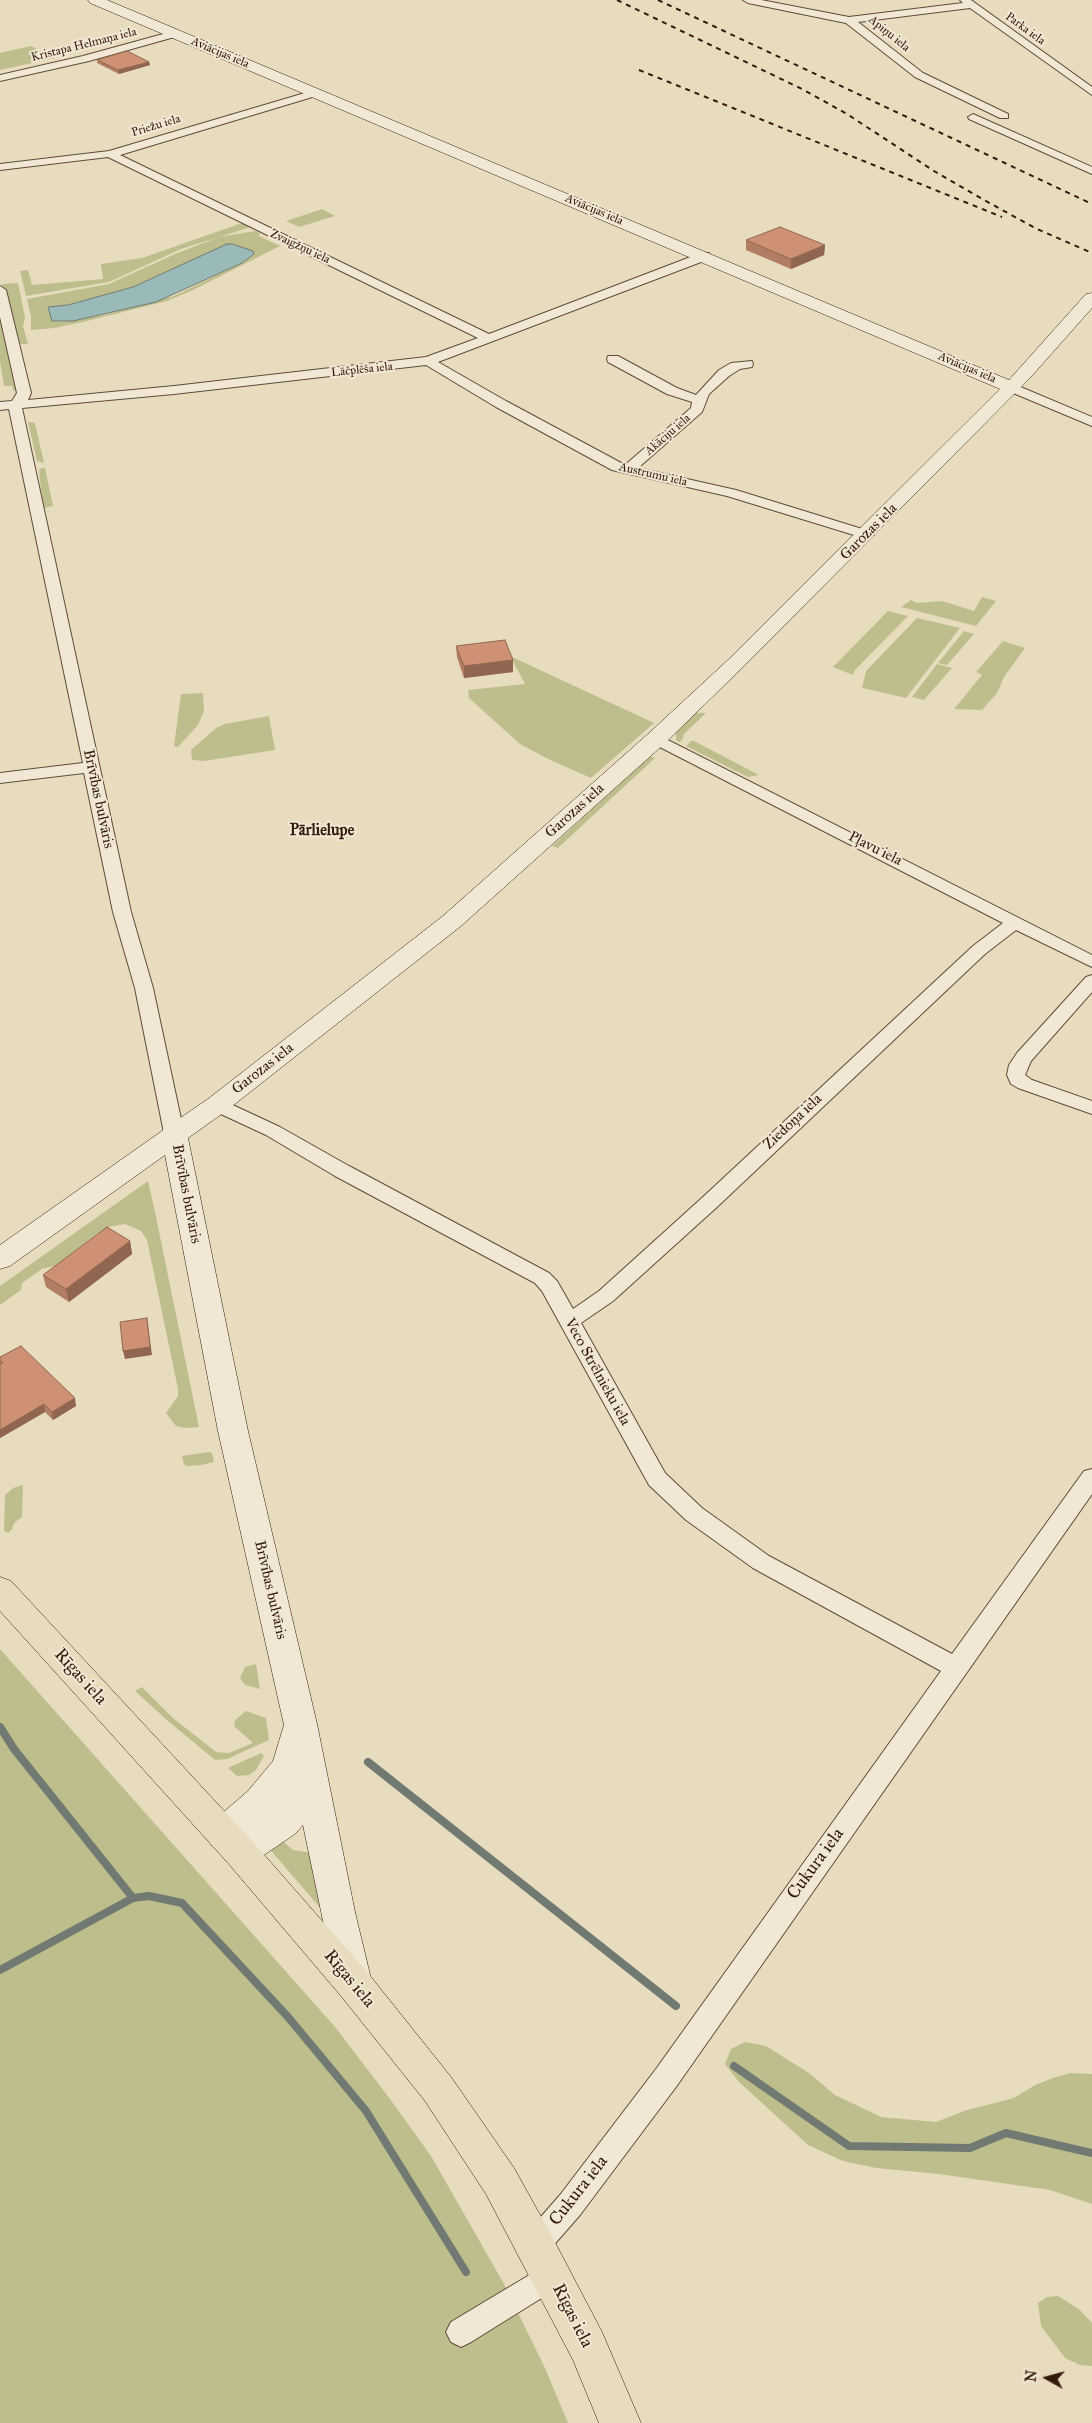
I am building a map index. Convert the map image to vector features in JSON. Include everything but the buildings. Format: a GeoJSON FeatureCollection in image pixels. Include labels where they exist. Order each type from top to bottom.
{"type":"FeatureCollection","features":[{"type":"Feature","properties":{"kind":"main road","name":"Aviācijas iela"},"geometry":{"type":"LineString","coordinates":[[95,0],[705,256],[820,307],[1011,387]]}},
{"type":"Feature","properties":{"kind":"main road","name":"Garozas iela"},"geometry":{"type":"LineString","coordinates":[[0,1259],[217,1105],[452,921],[656,739],[867,535],[1011,387],[1092,298]]}},
{"type":"Feature","properties":{"kind":"main road","name":"Brīvības bulvāris"},"geometry":{"type":"LineString","coordinates":[[174,1134],[234,1431],[300,1724],[337,1912],[354,1984]]}},
{"type":"Feature","properties":{"kind":"main road","name":"Rīgas iela"},"geometry":{"type":"LineString","coordinates":[[0,1590],[231,1843],[354,1984],[438,2089],[500,2181],[588,2346],[620,2423]]}},
{"type":"Feature","properties":{"kind":"main road"},"geometry":{"type":"LineString","coordinates":[[231,1843],[260,1801],[288,1768],[300,1724]]}},
{"type":"Feature","properties":{"kind":"main road"},"geometry":{"type":"LineString","coordinates":[[231,1843],[283,1823],[302,1801],[312,1780]]}},
{"type":"Feature","properties":{"kind":"street","name":"Apiņu iela"},"geometry":{"type":"LineString","coordinates":[[748,0],[849,20],[919,75],[1004,116]]}},
{"type":"Feature","properties":{"kind":"street"},"geometry":{"type":"LineString","coordinates":[[849,20],[969,3]]}},
{"type":"Feature","properties":{"kind":"street","name":"Parka iela"},"geometry":{"type":"LineString","coordinates":[[969,3],[1092,92]]}},
{"type":"Feature","properties":{"kind":"street","name":"Kristapa Helmaņa iela"},"geometry":{"type":"LineString","coordinates":[[0,78],[86,59],[174,34]]}},
{"type":"Feature","properties":{"kind":"street"},"geometry":{"type":"LineString","coordinates":[[1071,78],[1085,76]]}},
{"type":"Feature","properties":{"kind":"street","name":"Priežu iela"},"geometry":{"type":"LineString","coordinates":[[0,167],[110,154],[315,93]]}},
{"type":"Feature","properties":{"kind":"street"},"geometry":{"type":"LineString","coordinates":[[973,117],[1092,172]]}},
{"type":"Feature","properties":{"kind":"street","name":"Zvaigžņu iela"},"geometry":{"type":"LineString","coordinates":[[110,154],[410,298],[490,340]]}},
{"type":"Feature","properties":{"kind":"street","name":"Lāčplēša iela"},"geometry":{"type":"LineString","coordinates":[[7,405],[174,390],[428,361],[490,340],[705,256]]}},
{"type":"Feature","properties":{"kind":"street","name":"Brīvības bulvāris"},"geometry":{"type":"LineString","coordinates":[[0,290],[24,393],[21,400],[7,405],[92,767],[122,912],[144,988],[174,1134]]}},
{"type":"Feature","properties":{"kind":"street","name":"Akāciju iela"},"geometry":{"type":"LineString","coordinates":[[613,359],[672,391],[698,400],[697,409],[628,470]]}},
{"type":"Feature","properties":{"kind":"street","name":"Austrumu iela"},"geometry":{"type":"LineString","coordinates":[[428,361],[594,456],[617,467],[731,493],[867,535]]}},
{"type":"Feature","properties":{"kind":"street"},"geometry":{"type":"LineString","coordinates":[[698,400],[724,373],[736,366],[747,364]]}},
{"type":"Feature","properties":{"kind":"street","name":"Aviācijas iela"},"geometry":{"type":"LineString","coordinates":[[1011,387],[1092,422]]}},
{"type":"Feature","properties":{"kind":"street"},"geometry":{"type":"LineString","coordinates":[[0,391],[7,401],[7,405]]}},
{"type":"Feature","properties":{"kind":"street","name":"Pļavu iela"},"geometry":{"type":"LineString","coordinates":[[656,739],[1092,962]]}},
{"type":"Feature","properties":{"kind":"street"},"geometry":{"type":"LineString","coordinates":[[0,778],[92,767]]}},
{"type":"Feature","properties":{"kind":"street","name":"Ziedoņa iela"},"geometry":{"type":"LineString","coordinates":[[568,1321],[588,1310],[606,1296],[710,1202],[979,950],[1016,922]]}},
{"type":"Feature","properties":{"kind":"street"},"geometry":{"type":"LineString","coordinates":[[1092,981],[1018,1065],[1016,1075],[1018,1080],[1026,1084],[1092,1108]]}},
{"type":"Feature","properties":{"kind":"street","name":"Veco Strēlnieku iela"},"geometry":{"type":"LineString","coordinates":[[217,1105],[273,1131],[342,1171],[530,1270],[550,1286],[657,1479],[694,1514],[733,1544],[761,1562],[957,1668]]}},
{"type":"Feature","properties":{"kind":"street","name":"Cukura iela"},"geometry":{"type":"LineString","coordinates":[[461,2332],[543,2260],[570,2204],[666,2078],[771,1927],[1092,1478]]}},
{"type":"Feature","properties":{"kind":"green space"},"geometry":{"type":"Polygon","coordinates":[[[31,46],[55,58],[0,70],[0,53],[31,46]]]}},
{"type":"Feature","properties":{"kind":"green space"},"geometry":{"type":"Polygon","coordinates":[[[322,209],[335,216],[299,227],[286,221],[322,209]]]}},
{"type":"Feature","properties":{"kind":"green space"},"geometry":{"type":"Polygon","coordinates":[[[242,223],[251,227],[181,249],[109,282],[26,296],[20,271],[28,270],[32,285],[103,279],[101,264],[142,258],[242,223]]]}},
{"type":"Feature","properties":{"kind":"green space"},"geometry":{"type":"Polygon","coordinates":[[[255,231],[260,233],[259,236],[280,246],[191,291],[167,301],[87,321],[54,328],[31,330],[31,317],[27,299],[109,284],[175,254],[219,237],[255,231]],[[232,244],[132,287],[68,305],[48,307],[52,321],[62,322],[104,315],[174,296],[242,263],[254,254],[232,244]]]}},
{"type":"Feature","properties":{"kind":"green space"},"geometry":{"type":"Polygon","coordinates":[[[18,283],[25,317],[23,326],[28,344],[19,344],[2,284],[18,283]]]}},
{"type":"Feature","properties":{"kind":"green space"},"geometry":{"type":"Polygon","coordinates":[[[0,310],[17,391],[13,390],[12,386],[4,386],[0,361],[0,310]]]}},
{"type":"Feature","properties":{"kind":"green space"},"geometry":{"type":"Polygon","coordinates":[[[28,422],[35,423],[44,463],[37,461],[28,422]]]}},
{"type":"Feature","properties":{"kind":"green space"},"geometry":{"type":"Polygon","coordinates":[[[45,468],[53,506],[43,508],[39,470],[45,468]]]}},
{"type":"Feature","properties":{"kind":"green space"},"geometry":{"type":"Polygon","coordinates":[[[982,597],[996,601],[976,626],[901,607],[911,600],[917,603],[942,601],[974,611],[982,597]]]}},
{"type":"Feature","properties":{"kind":"green space"},"geometry":{"type":"Polygon","coordinates":[[[888,611],[908,616],[855,670],[853,675],[833,667],[888,611]]]}},
{"type":"Feature","properties":{"kind":"green space"},"geometry":{"type":"Polygon","coordinates":[[[917,618],[960,628],[906,698],[862,688],[866,671],[917,618]]]}},
{"type":"Feature","properties":{"kind":"green space"},"geometry":{"type":"Polygon","coordinates":[[[964,631],[974,634],[947,665],[938,663],[964,631]]]}},
{"type":"Feature","properties":{"kind":"green space"},"geometry":{"type":"Polygon","coordinates":[[[1003,641],[1025,648],[1004,677],[997,693],[982,710],[954,709],[982,675],[976,672],[1003,641]]]}},
{"type":"Feature","properties":{"kind":"green space"},"geometry":{"type":"Polygon","coordinates":[[[510,656],[654,723],[591,778],[548,759],[520,744],[469,698],[468,690],[525,684],[510,656]]]}},
{"type":"Feature","properties":{"kind":"green space"},"geometry":{"type":"Polygon","coordinates":[[[937,664],[952,668],[924,700],[912,697],[937,664]]]}},
{"type":"Feature","properties":{"kind":"green space"},"geometry":{"type":"Polygon","coordinates":[[[203,693],[204,711],[198,725],[178,747],[174,746],[181,694],[203,693]]]}},
{"type":"Feature","properties":{"kind":"green space"},"geometry":{"type":"Polygon","coordinates":[[[696,713],[706,713],[684,734],[679,742],[676,740],[676,732],[696,713]]]}},
{"type":"Feature","properties":{"kind":"green space"},"geometry":{"type":"Polygon","coordinates":[[[269,716],[275,750],[204,761],[192,760],[191,750],[216,728],[225,724],[269,716]]]}},
{"type":"Feature","properties":{"kind":"green space"},"geometry":{"type":"Polygon","coordinates":[[[691,741],[759,775],[748,777],[686,746],[691,741]]]}},
{"type":"Feature","properties":{"kind":"green space"},"geometry":{"type":"Polygon","coordinates":[[[650,756],[655,758],[558,848],[552,846],[650,756]]]}},
{"type":"Feature","properties":{"kind":"green space"},"geometry":{"type":"Polygon","coordinates":[[[148,1181],[199,1427],[185,1428],[176,1426],[166,1413],[178,1396],[178,1389],[147,1240],[141,1231],[125,1224],[109,1227],[95,1235],[55,1266],[42,1269],[22,1283],[21,1290],[0,1305],[0,1286],[148,1181]]]}},
{"type":"Feature","properties":{"kind":"green space"},"geometry":{"type":"Polygon","coordinates":[[[212,1453],[214,1462],[187,1466],[184,1464],[182,1456],[212,1453]]]}},
{"type":"Feature","properties":{"kind":"green space"},"geometry":{"type":"Polygon","coordinates":[[[23,1485],[22,1517],[14,1523],[8,1533],[4,1531],[5,1495],[13,1488],[23,1485]]]}},
{"type":"Feature","properties":{"kind":"green space"},"geometry":{"type":"Polygon","coordinates":[[[0,1649],[336,2028],[390,2099],[431,2156],[504,2284],[545,2368],[568,2423],[0,2423],[0,1649]]]}},
{"type":"Feature","properties":{"kind":"green space"},"geometry":{"type":"Polygon","coordinates":[[[256,1664],[260,1689],[245,1685],[240,1678],[245,1667],[256,1664]]]}},
{"type":"Feature","properties":{"kind":"green space"},"geometry":{"type":"Polygon","coordinates":[[[142,1687],[173,1718],[216,1752],[229,1753],[253,1743],[234,1726],[235,1720],[246,1711],[266,1718],[269,1740],[227,1759],[215,1760],[135,1691],[142,1687]]]}},
{"type":"Feature","properties":{"kind":"green space"},"geometry":{"type":"Polygon","coordinates":[[[261,1753],[264,1756],[256,1770],[249,1775],[237,1776],[228,1768],[261,1753]]]}},
{"type":"Feature","properties":{"kind":"green space"},"geometry":{"type":"Polygon","coordinates":[[[279,1838],[293,1850],[312,1853],[322,1910],[267,1846],[279,1838]]]}},
{"type":"Feature","properties":{"kind":"green space"},"geometry":{"type":"Polygon","coordinates":[[[745,2042],[766,2046],[809,2073],[835,2095],[881,2117],[936,2122],[967,2110],[1014,2098],[1035,2085],[1053,2078],[1070,2073],[1092,2074],[1092,2204],[1050,2190],[939,2174],[876,2168],[843,2161],[808,2145],[738,2081],[725,2064],[731,2049],[745,2042]]]}},
{"type":"Feature","properties":{"kind":"green space"},"geometry":{"type":"Polygon","coordinates":[[[1058,2296],[1080,2310],[1092,2323],[1092,2366],[1080,2365],[1065,2358],[1041,2326],[1038,2303],[1047,2297],[1058,2296]]]}},
{"type":"Feature","properties":{"kind":"water"},"geometry":{"type":"Polygon","coordinates":[[[227,244],[253,251],[254,254],[242,263],[156,302],[73,321],[52,321],[48,307],[68,305],[133,287],[227,244]]]}},
{"type":"Feature","properties":{"kind":"waterway"},"geometry":{"type":"LineString","coordinates":[[0,1727],[14,1749],[133,1898]]}},
{"type":"Feature","properties":{"kind":"waterway"},"geometry":{"type":"LineString","coordinates":[[368,1762],[676,2006]]}},
{"type":"Feature","properties":{"kind":"waterway"},"geometry":{"type":"LineString","coordinates":[[133,1898],[149,1896],[182,1903],[288,2017],[366,2111],[466,2272]]}},
{"type":"Feature","properties":{"kind":"waterway"},"geometry":{"type":"LineString","coordinates":[[0,1970],[133,1898]]}},
{"type":"Feature","properties":{"kind":"waterway"},"geometry":{"type":"LineString","coordinates":[[734,2066],[849,2146],[970,2148],[1006,2133],[1092,2153]]}},
{"type":"Feature","properties":{"kind":"railway"},"geometry":{"type":"LineString","coordinates":[[617,0],[802,89],[847,114],[934,171],[984,200],[1035,228],[1092,253]]}},
{"type":"Feature","properties":{"kind":"railway"},"geometry":{"type":"LineString","coordinates":[[658,0],[1092,204]]}},
{"type":"Feature","properties":{"kind":"railway"},"geometry":{"type":"LineString","coordinates":[[639,70],[1002,217]]}},
{"type":"Feature","properties":{"kind":"district","name":"Pārlielupe"},"geometry":{"type":"Point","coordinates":[322,831]}}]}
